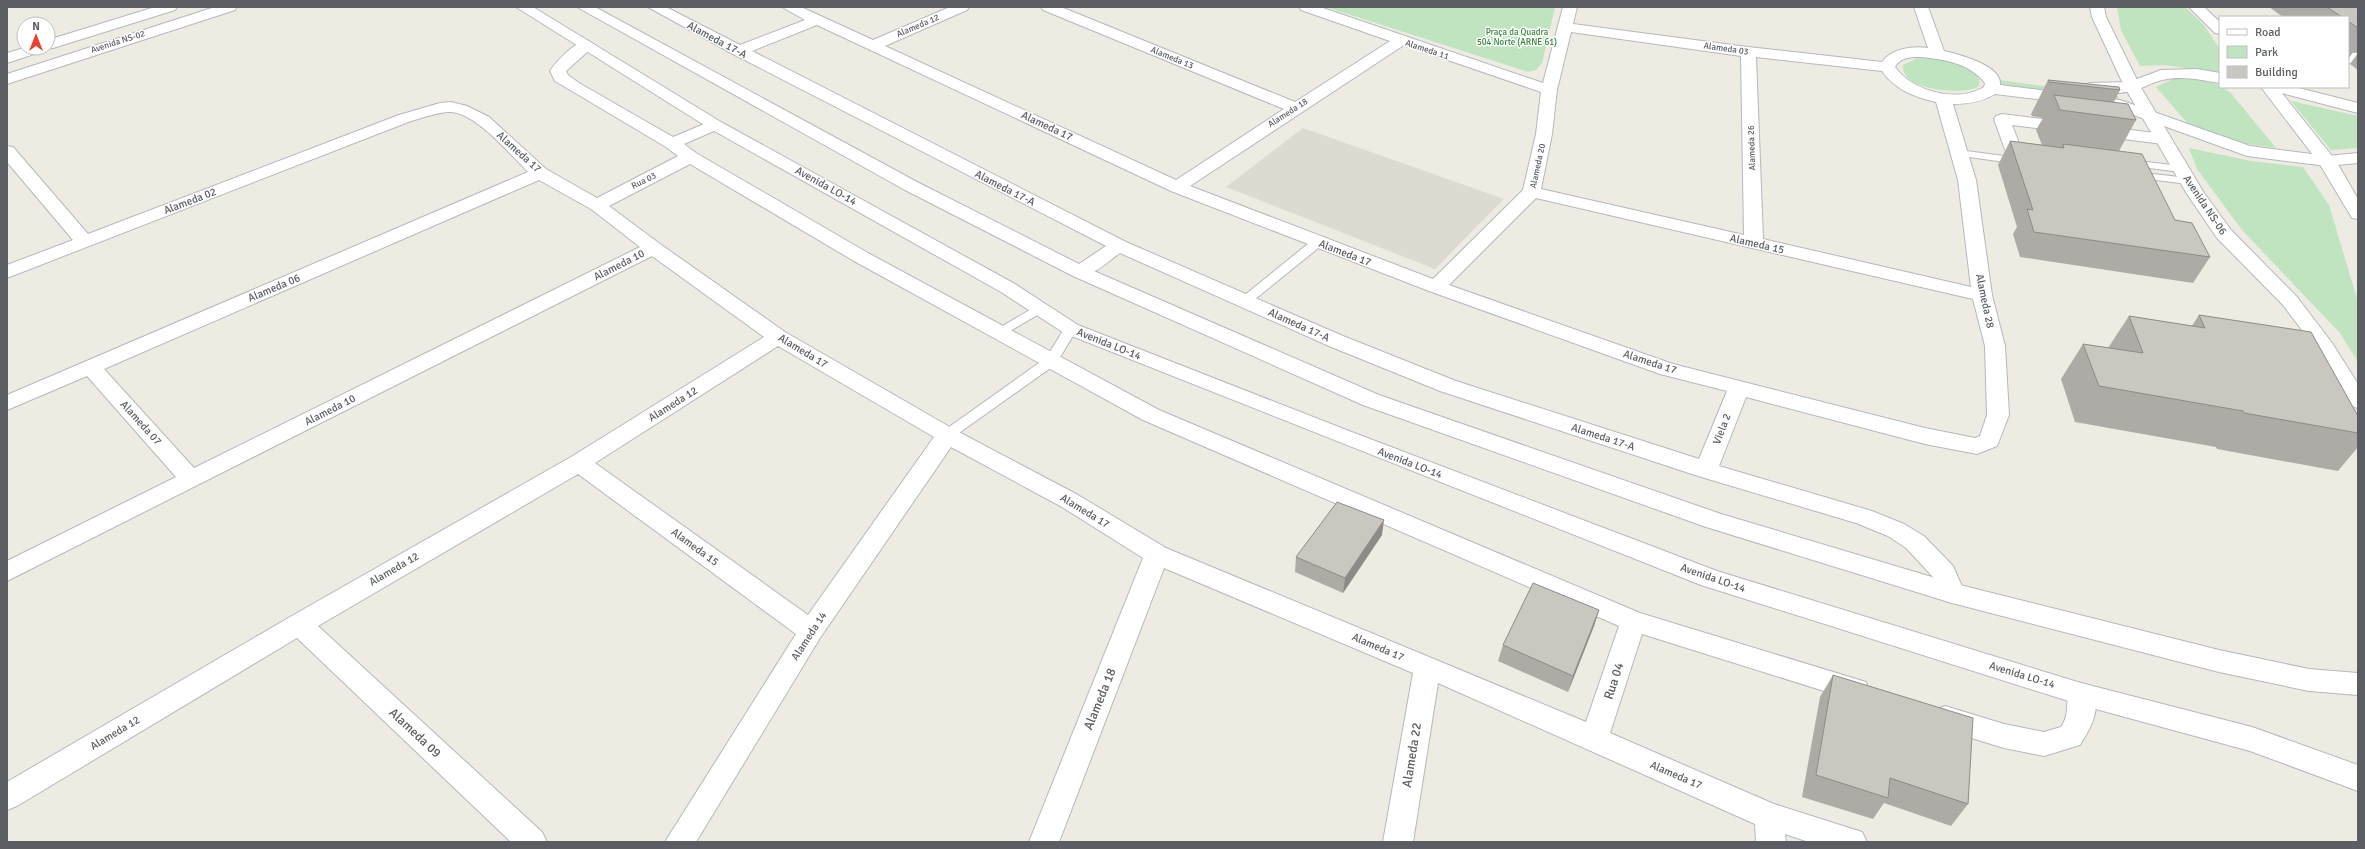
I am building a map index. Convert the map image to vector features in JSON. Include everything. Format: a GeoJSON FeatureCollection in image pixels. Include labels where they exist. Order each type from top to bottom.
{"type":"FeatureCollection","features":[{"type":"Feature","properties":{"kind":"street","name":"Avenida NS-02"},"geometry":{"type":"LineString","coordinates":[[56,43],[170,7]]}},
{"type":"Feature","properties":{"kind":"street","name":"Avenida NS-02"},"geometry":{"type":"LineString","coordinates":[[7,79],[230,7]]}},
{"type":"Feature","properties":{"kind":"street","name":"Avenida LO-14"},"geometry":{"type":"LineString","coordinates":[[523,7],[715,125],[1008,288],[1071,329],[1348,439],[1710,578],[2081,694],[2252,739],[2358,778]]}},
{"type":"Feature","properties":{"kind":"street"},"geometry":{"type":"LineString","coordinates":[[584,7],[911,186],[1080,272],[1371,400],[1714,521],[1952,593],[2219,661],[2309,680],[2358,684]]}},
{"type":"Feature","properties":{"kind":"street","name":"Alameda 17-A"},"geometry":{"type":"LineString","coordinates":[[654,7],[1119,246],[1336,341],[1448,386],[1706,470],[1864,517],[1896,530],[1915,542],[1944,573],[1952,593]]}},
{"type":"Feature","properties":{"kind":"street","name":"Alameda 17"},"geometry":{"type":"LineString","coordinates":[[788,7],[815,21],[874,45],[1177,187],[1436,287],[1667,369],[1926,436]]}},
{"type":"Feature","properties":{"kind":"street","name":"Alameda 12"},"geometry":{"type":"LineString","coordinates":[[874,45],[962,7]]}},
{"type":"Feature","properties":{"kind":"street","name":"Alameda 13"},"geometry":{"type":"LineString","coordinates":[[1048,7],[1295,108]]}},
{"type":"Feature","properties":{"kind":"street","name":"Alameda 11"},"geometry":{"type":"LineString","coordinates":[[1306,7],[1400,41],[1549,90]]}},
{"type":"Feature","properties":{"kind":"street","name":"Alameda 20"},"geometry":{"type":"LineString","coordinates":[[1436,287],[1532,192],[1544,134],[1549,90],[1570,7]]}},
{"type":"Feature","properties":{"kind":"street"},"geometry":{"type":"LineString","coordinates":[[1922,7],[1938,54]]}},
{"type":"Feature","properties":{"kind":"street","name":"Avenida NS-06"},"geometry":{"type":"LineString","coordinates":[[2097,7],[2099,17],[2132,86],[2185,175],[2224,234],[2290,301],[2322,343],[2358,401]]}},
{"type":"Feature","properties":{"kind":"street"},"geometry":{"type":"LineString","coordinates":[[2196,7],[2218,26]]}},
{"type":"Feature","properties":{"kind":"street"},"geometry":{"type":"LineString","coordinates":[[738,51],[815,21]]}},
{"type":"Feature","properties":{"kind":"street","name":"Alameda 03"},"geometry":{"type":"LineString","coordinates":[[1566,27],[1748,52],[1887,67]]}},
{"type":"Feature","properties":{"kind":"street","name":"Alameda 18"},"geometry":{"type":"LineString","coordinates":[[1177,187],[1295,108],[1400,41]]}},
{"type":"Feature","properties":{"kind":"street"},"geometry":{"type":"LineString","coordinates":[[587,45],[565,62],[558,71],[561,78],[672,143],[690,157],[861,257],[1000,331],[1051,361],[1150,414],[1633,621],[1875,696]]}},
{"type":"Feature","properties":{"kind":"street","name":"Alameda 26"},"geometry":{"type":"LineString","coordinates":[[1748,52],[1754,244]]}},
{"type":"Feature","properties":{"kind":"street"},"geometry":{"type":"LineString","coordinates":[[1990,81],[1979,97],[1967,99],[1943,97],[1908,87],[1897,80],[1887,67],[1889,61],[1902,54],[1922,52],[1938,54],[1967,62],[1990,81],[2120,105],[2247,151],[2327,161],[2358,158]]}},
{"type":"Feature","properties":{"kind":"street"},"geometry":{"type":"LineString","coordinates":[[1990,81],[2091,88],[2132,86],[2162,75],[2197,74],[2219,78]]}},
{"type":"Feature","properties":{"kind":"street"},"geometry":{"type":"LineString","coordinates":[[2271,88],[2327,161],[2358,214]]}},
{"type":"Feature","properties":{"kind":"street"},"geometry":{"type":"LineString","coordinates":[[2280,88],[2358,108]]}},
{"type":"Feature","properties":{"kind":"street","name":"Alameda 28"},"geometry":{"type":"LineString","coordinates":[[1926,436],[1977,446],[1989,441],[1994,430],[1998,414],[1996,346],[1982,295],[1967,180],[1943,97]]}},
{"type":"Feature","properties":{"kind":"street","name":"Alameda 17"},"geometry":{"type":"LineString","coordinates":[[372,129],[440,108],[461,109],[483,120],[540,173],[598,205],[653,248],[778,337],[947,435],[1070,501],[1157,555],[1507,700],[1594,740],[1770,829],[1852,842]]}},
{"type":"Feature","properties":{"kind":"street"},"geometry":{"type":"LineString","coordinates":[[2051,152],[2012,147],[2002,119],[2163,139]]}},
{"type":"Feature","properties":{"kind":"street"},"geometry":{"type":"LineString","coordinates":[[672,143],[715,125]]}},
{"type":"Feature","properties":{"kind":"street","name":"Alameda 02"},"geometry":{"type":"LineString","coordinates":[[7,272],[372,129]]}},
{"type":"Feature","properties":{"kind":"street"},"geometry":{"type":"LineString","coordinates":[[7,151],[85,242]]}},
{"type":"Feature","properties":{"kind":"street","name":"Rua 03"},"geometry":{"type":"LineString","coordinates":[[598,205],[690,157]]}},
{"type":"Feature","properties":{"kind":"street","name":"Alameda 06"},"geometry":{"type":"LineString","coordinates":[[7,402],[540,173]]}},
{"type":"Feature","properties":{"kind":"street","name":"Alameda 15"},"geometry":{"type":"LineString","coordinates":[[1532,192],[1982,295]]}},
{"type":"Feature","properties":{"kind":"street"},"geometry":{"type":"LineString","coordinates":[[1080,272],[1119,246]]}},
{"type":"Feature","properties":{"kind":"street","name":"Alameda 10"},"geometry":{"type":"LineString","coordinates":[[7,572],[653,248]]}},
{"type":"Feature","properties":{"kind":"street","name":"Alameda 12"},"geometry":{"type":"LineString","coordinates":[[7,796],[298,624],[579,464],[778,337]]}},
{"type":"Feature","properties":{"kind":"street","name":"Alameda 07"},"geometry":{"type":"LineString","coordinates":[[90,366],[191,480]]}},
{"type":"Feature","properties":{"kind":"street","name":"Viela 2"},"geometry":{"type":"LineString","coordinates":[[1706,470],[1738,387]]}},
{"type":"Feature","properties":{"kind":"street","name":"Alameda 14"},"geometry":{"type":"LineString","coordinates":[[680,842],[811,631],[947,435]]}},
{"type":"Feature","properties":{"kind":"street","name":"Alameda 15"},"geometry":{"type":"LineString","coordinates":[[579,464],[811,631]]}},
{"type":"Feature","properties":{"kind":"street","name":"Alameda 18"},"geometry":{"type":"LineString","coordinates":[[1044,842],[1157,555]]}},
{"type":"Feature","properties":{"kind":"street","name":"Rua 04"},"geometry":{"type":"LineString","coordinates":[[1594,740],[1633,621]]}},
{"type":"Feature","properties":{"kind":"street","name":"Alameda 09"},"geometry":{"type":"LineString","coordinates":[[298,624],[532,842]]}},
{"type":"Feature","properties":{"kind":"street","name":"Alameda 22"},"geometry":{"type":"LineString","coordinates":[[1398,842],[1427,667]]}},
{"type":"Feature","properties":{"kind":"street"},"geometry":{"type":"LineString","coordinates":[[1928,713],[2004,736],[2044,744],[2070,738],[2081,720],[2081,694]]}},
{"type":"Feature","properties":{"kind":"lane"},"geometry":{"type":"LineString","coordinates":[[1959,154],[2030,162]]}},
{"type":"Feature","properties":{"kind":"lane"},"geometry":{"type":"LineString","coordinates":[[2119,165],[2185,175]]}},
{"type":"Feature","properties":{"kind":"lane"},"geometry":{"type":"LineString","coordinates":[[1245,301],[1318,242]]}},
{"type":"Feature","properties":{"kind":"lane"},"geometry":{"type":"LineString","coordinates":[[1000,331],[1040,308]]}},
{"type":"Feature","properties":{"kind":"lane"},"geometry":{"type":"LineString","coordinates":[[947,435],[1051,361],[1071,329]]}},
{"type":"Feature","properties":{"kind":"shaded area"},"geometry":{"type":"Polygon","coordinates":[[[1303,128],[1504,199],[1435,269],[1226,187],[1303,128]]]}},
{"type":"Feature","properties":{"kind":"green space","name":"Praça da Quadra 504 Norte (ARNE 61)"},"geometry":{"type":"Polygon","coordinates":[[[1326,7],[1555,7],[1542,63],[1536,70],[1528,72],[1326,7]]]}},
{"type":"Feature","properties":{"kind":"green space"},"geometry":{"type":"Polygon","coordinates":[[[2117,7],[2185,7],[2203,24],[2219,48],[2219,73],[2165,65],[2140,66],[2121,30],[2117,7]]]}},
{"type":"Feature","properties":{"kind":"green space"},"geometry":{"type":"Polygon","coordinates":[[[1927,58],[1950,61],[1965,67],[1977,76],[1980,82],[1978,87],[1959,91],[1933,89],[1911,81],[1905,74],[1903,65],[1916,59],[1927,58]]]}},
{"type":"Feature","properties":{"kind":"green space"},"geometry":{"type":"Polygon","coordinates":[[[2175,78],[2211,81],[2219,86],[2219,88],[2223,88],[2230,92],[2276,148],[2240,143],[2191,127],[2156,87],[2175,78]]]}},
{"type":"Feature","properties":{"kind":"green space"},"geometry":{"type":"Polygon","coordinates":[[[1999,80],[2118,96],[2119,101],[2001,87],[1999,80]]]}},
{"type":"Feature","properties":{"kind":"green space"},"geometry":{"type":"Polygon","coordinates":[[[2291,101],[2358,116],[2358,148],[2331,150],[2291,101]]]}},
{"type":"Feature","properties":{"kind":"green space"},"geometry":{"type":"Polygon","coordinates":[[[2189,148],[2251,161],[2303,167],[2329,205],[2358,302],[2358,362],[2340,333],[2242,230],[2197,169],[2189,148]]]}},
{"type":"Feature","properties":{"kind":"building"},"geometry":{"type":"Polygon","coordinates":[[[2327,7],[2358,7],[2358,28],[2349,22],[2349,16],[2340,16],[2327,7]]]}},
{"type":"Feature","properties":{"kind":"building"},"geometry":{"type":"Polygon","coordinates":[[[2048,80],[2119,87],[2120,90],[2049,82],[2048,80]]]}},
{"type":"Feature","properties":{"kind":"building"},"geometry":{"type":"Polygon","coordinates":[[[2054,95],[2128,104],[2136,120],[2060,110],[2054,95]]]}},
{"type":"Feature","properties":{"kind":"building"},"geometry":{"type":"Polygon","coordinates":[[[2010,141],[2064,148],[2063,144],[2142,154],[2175,220],[2192,223],[2210,257],[2034,232],[2027,209],[2033,210],[2010,141]]]}},
{"type":"Feature","properties":{"kind":"building"},"geometry":{"type":"Polygon","coordinates":[[[2199,315],[2311,332],[2358,416],[2358,433],[2099,386],[2083,344],[2143,353],[2129,316],[2205,328],[2199,315]]]}},
{"type":"Feature","properties":{"kind":"building"},"geometry":{"type":"Polygon","coordinates":[[[1337,502],[1384,520],[1345,578],[1296,557],[1337,502]]]}},
{"type":"Feature","properties":{"kind":"building"},"geometry":{"type":"Polygon","coordinates":[[[1533,583],[1599,610],[1573,676],[1503,645],[1533,583]]]}},
{"type":"Feature","properties":{"kind":"building"},"geometry":{"type":"Polygon","coordinates":[[[1833,675],[1973,718],[1968,804],[1890,778],[1888,798],[1816,775],[1833,675]]]}}]}
